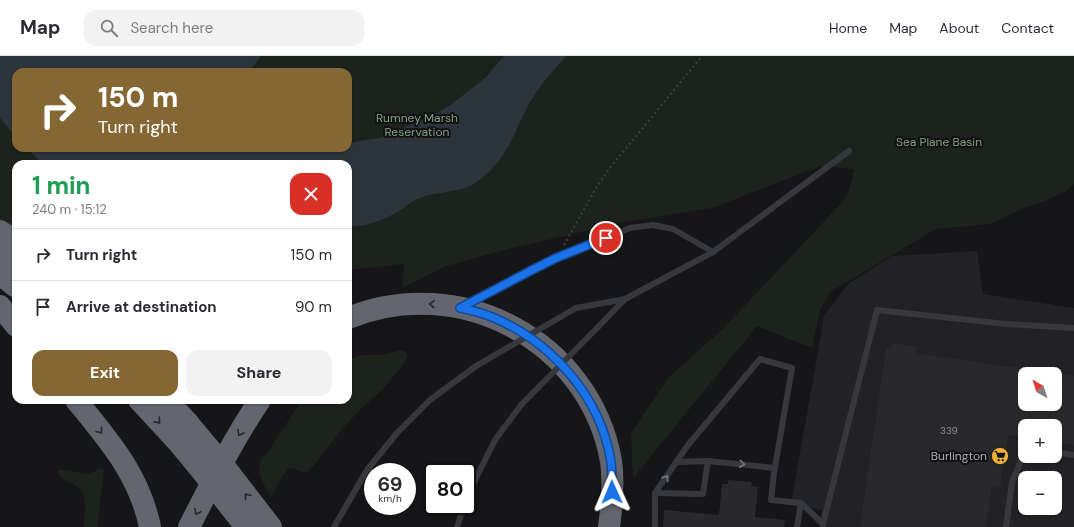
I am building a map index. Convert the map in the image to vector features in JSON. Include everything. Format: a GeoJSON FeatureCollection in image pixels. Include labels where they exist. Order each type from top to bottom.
{"type":"FeatureCollection","features":[{"type":"Feature","properties":{"kind":"highway"},"geometry":{"type":"LineString","coordinates":[[0,231],[12,238]]}},
{"type":"Feature","properties":{"kind":"highway"},"geometry":{"type":"LineString","coordinates":[[0,250],[12,259]]}},
{"type":"Feature","properties":{"kind":"highway"},"geometry":{"type":"LineString","coordinates":[[0,274],[12,284]]}},
{"type":"Feature","properties":{"kind":"highway"},"geometry":{"type":"LineString","coordinates":[[352,316],[393,305],[410,303],[444,304],[491,316],[504,322],[531,338],[552,354],[573,377],[582,390],[600,424],[607,444],[612,468],[611,521]]}},
{"type":"Feature","properties":{"kind":"highway"},"geometry":{"type":"LineString","coordinates":[[0,306],[12,321]]}},
{"type":"Feature","properties":{"kind":"highway"},"geometry":{"type":"LineString","coordinates":[[79,404],[127,467],[138,488],[150,527]]}},
{"type":"Feature","properties":{"kind":"highway"},"geometry":{"type":"LineString","coordinates":[[143,404],[177,441],[246,527]]}},
{"type":"Feature","properties":{"kind":"highway"},"geometry":{"type":"LineString","coordinates":[[171,404],[224,466],[271,527]]}},
{"type":"Feature","properties":{"kind":"highway"},"geometry":{"type":"LineString","coordinates":[[189,527],[234,443],[258,404]]}},
{"type":"Feature","properties":{"kind":"lane"},"geometry":{"type":"LineString","coordinates":[[334,527],[367,470],[396,433],[430,400],[476,366],[576,308],[625,299],[713,252],[849,151]]}},
{"type":"Feature","properties":{"kind":"lane"},"geometry":{"type":"LineString","coordinates":[[460,308],[556,258],[630,228],[652,225],[674,229],[713,252]]}},
{"type":"Feature","properties":{"kind":"lane"},"geometry":{"type":"LineString","coordinates":[[476,478],[496,440],[521,405],[625,299]]}},
{"type":"Feature","properties":{"kind":"lane"},"geometry":{"type":"LineString","coordinates":[[823,526],[877,310],[1006,324],[1074,328]]}},
{"type":"Feature","properties":{"kind":"lane"},"geometry":{"type":"LineString","coordinates":[[654,527],[655,493],[688,445],[760,359],[792,368],[771,500],[802,503],[823,526]]}},
{"type":"Feature","properties":{"kind":"lane"},"geometry":{"type":"LineString","coordinates":[[1062,453],[1074,455]]}},
{"type":"Feature","properties":{"kind":"lane"},"geometry":{"type":"LineString","coordinates":[[676,462],[708,461],[775,468]]}},
{"type":"Feature","properties":{"kind":"lane"},"geometry":{"type":"LineString","coordinates":[[655,493],[702,494],[708,461]]}},
{"type":"Feature","properties":{"kind":"lane"},"geometry":{"type":"LineString","coordinates":[[1006,527],[1012,482],[1020,463]]}},
{"type":"Feature","properties":{"kind":"lane"},"geometry":{"type":"LineString","coordinates":[[797,527],[802,503]]}},
{"type":"Feature","properties":{"kind":"lane"},"geometry":{"type":"LineString","coordinates":[[457,527],[461,515]]}},
{"type":"Feature","properties":{"kind":"path"},"geometry":{"type":"LineString","coordinates":[[556,258],[581,213],[609,169],[702,56]]}},
{"type":"Feature","properties":{"kind":"shaded area"},"geometry":{"type":"Polygon","coordinates":[[[0,56],[261,56],[252,68],[12,68],[12,132],[0,118],[0,56]]]}},
{"type":"Feature","properties":{"kind":"shaded area"},"geometry":{"type":"Polygon","coordinates":[[[504,56],[566,56],[545,80],[531,100],[508,146],[494,167],[488,173],[468,187],[422,197],[399,211],[370,224],[352,226],[352,160],[39,160],[31,152],[352,152],[352,142],[380,138],[437,113],[452,104],[485,78],[504,56]]]}},
{"type":"Feature","properties":{"kind":"shaded area"},"geometry":{"type":"Polygon","coordinates":[[[977,251],[983,294],[1074,308],[1074,527],[819,527],[822,510],[791,505],[824,316],[848,284],[892,256],[977,251]]]}},
{"type":"Feature","properties":{"kind":"green space","name":"Sea Plane Basin"},"geometry":{"type":"Polygon","coordinates":[[[0,56],[1074,56],[1074,184],[1066,191],[1058,195],[1029,206],[990,224],[936,229],[830,292],[820,310],[812,348],[757,326],[633,478],[631,433],[669,377],[723,329],[846,198],[855,169],[821,166],[712,208],[625,222],[508,249],[446,266],[402,288],[404,264],[352,270],[352,160],[12,160],[12,230],[0,222],[0,56]]]}},
{"type":"Feature","properties":{"kind":"green space"},"geometry":{"type":"Polygon","coordinates":[[[398,350],[406,352],[408,357],[383,389],[342,429],[316,463],[306,473],[291,468],[288,469],[271,497],[265,487],[259,470],[261,460],[300,404],[352,404],[352,359],[363,355],[376,355],[398,350]]]}},
{"type":"Feature","properties":{"kind":"green space"},"geometry":{"type":"Polygon","coordinates":[[[99,469],[104,470],[97,527],[84,527],[85,505],[83,492],[77,486],[61,477],[58,470],[91,473],[99,469]]]}},
{"type":"Feature","properties":{"kind":"building"},"geometry":{"type":"Polygon","coordinates":[[[892,343],[917,347],[916,353],[1018,368],[1018,411],[1062,411],[1062,374],[1074,376],[1074,445],[1062,443],[1062,419],[1018,419],[1018,436],[1008,435],[1000,488],[992,487],[986,527],[860,527],[886,348],[891,349],[892,343]]]}},
{"type":"Feature","properties":{"kind":"building"},"geometry":{"type":"Polygon","coordinates":[[[728,480],[752,482],[751,486],[758,487],[755,517],[785,520],[784,527],[663,527],[664,510],[719,515],[722,484],[728,484],[728,480]]]}},
{"type":"Feature","properties":{"kind":"place","name":"Burlington"},"geometry":{"type":"Point","coordinates":[1000,456]}},
{"type":"Feature","properties":{"kind":"route"},"geometry":{"type":"LineString","coordinates":[[606,238],[556,258],[460,308],[491,316],[531,338],[552,354],[573,377],[591,405],[602,429],[611,460],[612,492]]}},
{"type":"Feature","properties":{"kind":"park label","name":"Rumney Marsh Reservation"},"geometry":{"type":"Point","coordinates":[417,125]}}]}
